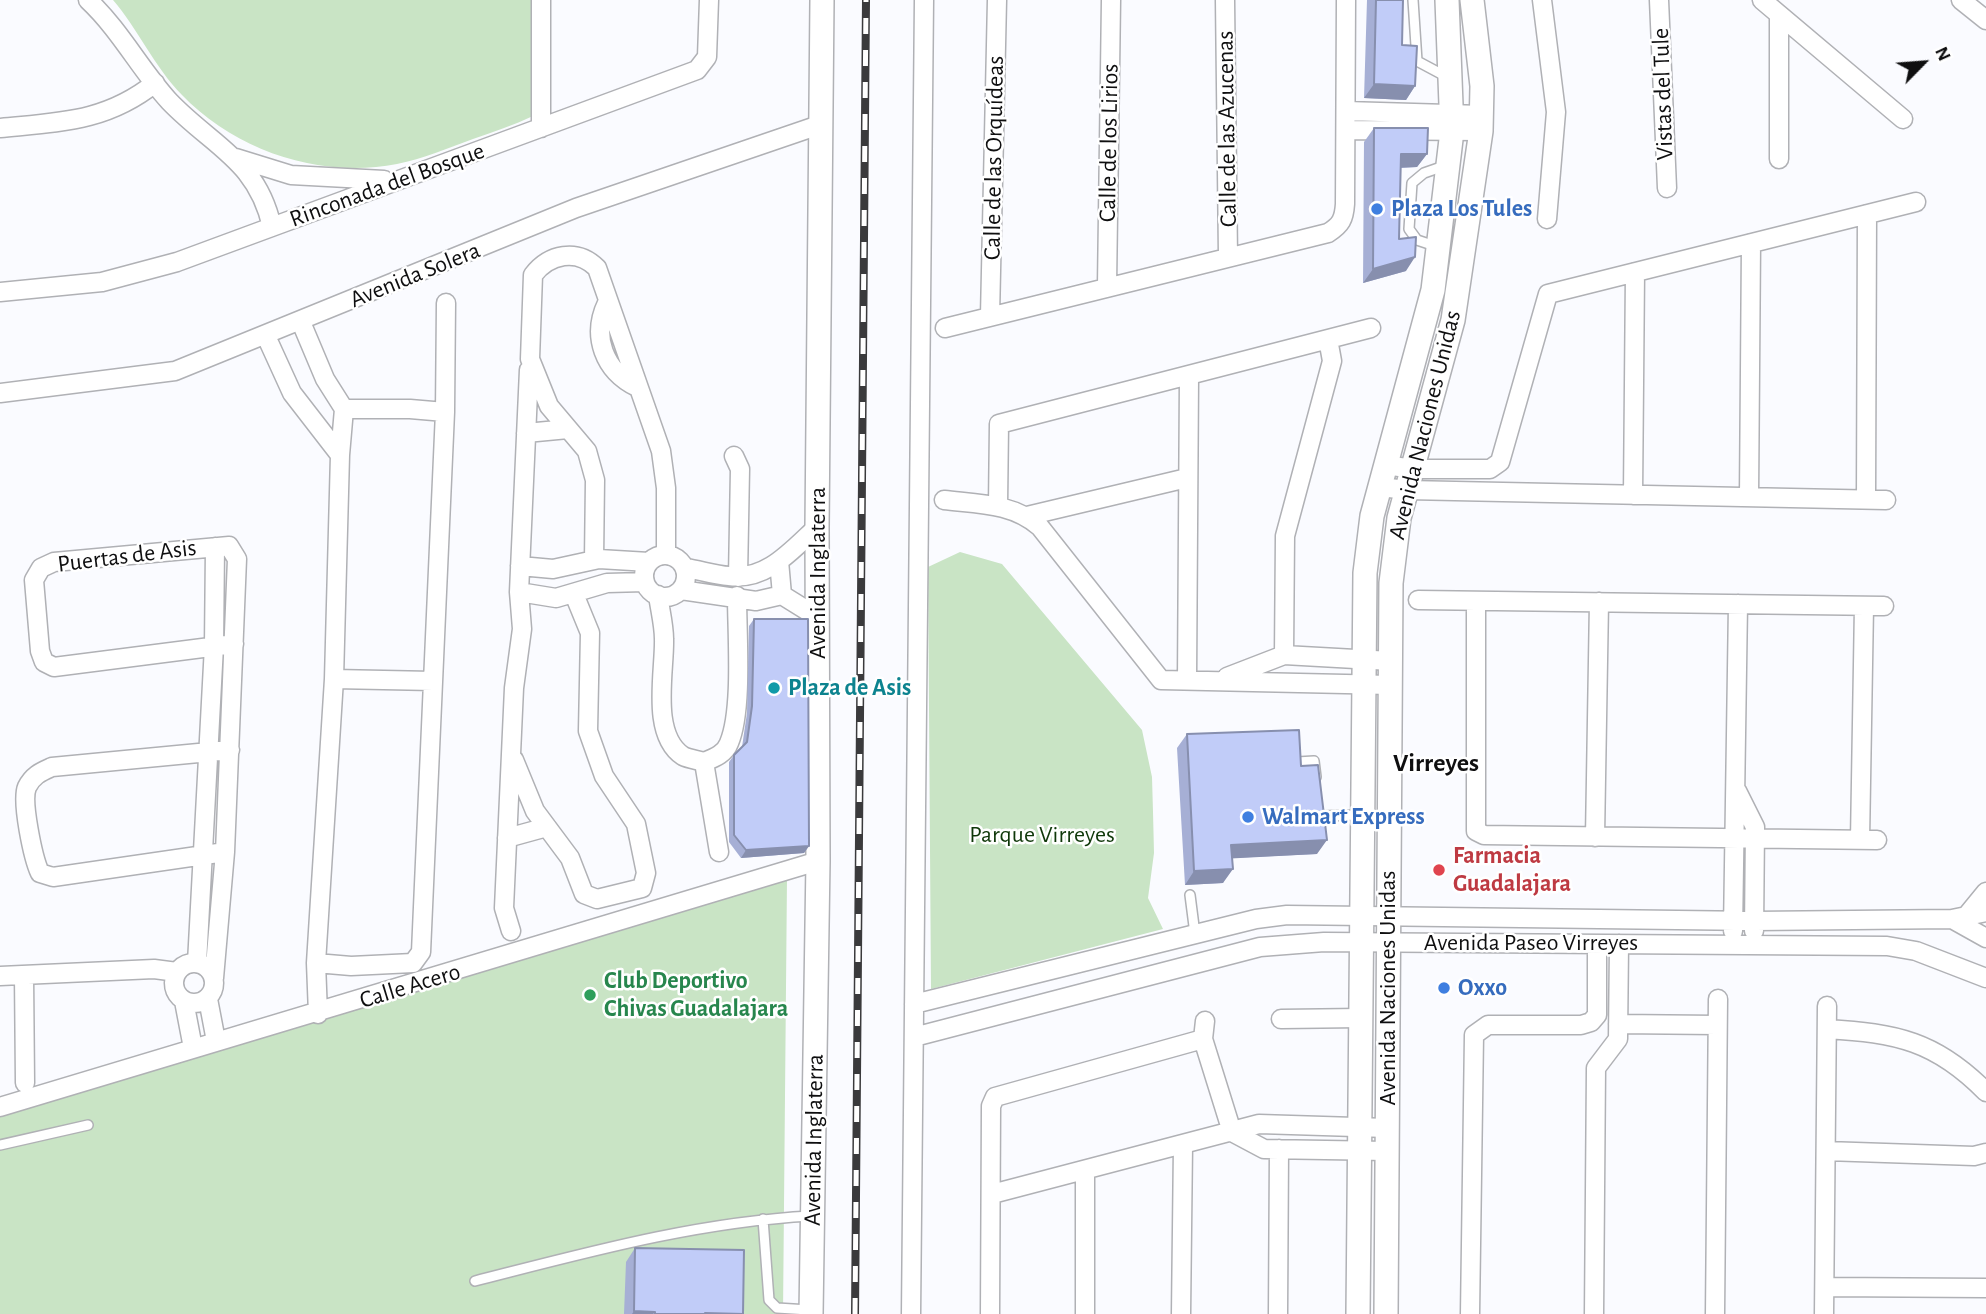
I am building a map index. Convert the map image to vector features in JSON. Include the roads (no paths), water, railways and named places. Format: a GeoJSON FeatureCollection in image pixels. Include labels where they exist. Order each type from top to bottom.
{"type":"FeatureCollection","features":[{"type":"Feature","properties":{"kind":"street"},"geometry":{"type":"LineString","coordinates":[[88,0],[105,16],[155,83],[210,139],[236,158],[256,182],[272,227]]}},
{"type":"Feature","properties":{"kind":"street"},"geometry":{"type":"LineString","coordinates":[[541,0],[541,128]]}},
{"type":"Feature","properties":{"kind":"street","name":"Rinconada del Bosque"},"geometry":{"type":"LineString","coordinates":[[0,292],[122,277],[177,262],[697,70],[707,57],[709,0]]}},
{"type":"Feature","properties":{"kind":"street","name":"Avenida Inglaterra"},"geometry":{"type":"LineString","coordinates":[[811,1312],[818,861],[817,527],[822,0]]}},
{"type":"Feature","properties":{"kind":"street"},"geometry":{"type":"LineString","coordinates":[[911,1314],[924,0]]}},
{"type":"Feature","properties":{"kind":"street","name":"Calle de las Orquídeas"},"geometry":{"type":"LineString","coordinates":[[990,317],[997,0]]}},
{"type":"Feature","properties":{"kind":"street","name":"Calle de los Lirios"},"geometry":{"type":"LineString","coordinates":[[1107,285],[1111,0]]}},
{"type":"Feature","properties":{"kind":"street","name":"Calle de las Azucenas"},"geometry":{"type":"LineString","coordinates":[[1225,0],[1228,257]]}},
{"type":"Feature","properties":{"kind":"street"},"geometry":{"type":"LineString","coordinates":[[945,328],[1107,285],[1328,233],[1344,217],[1347,130],[1346,0]]}},
{"type":"Feature","properties":{"kind":"street","name":"Avenida Naciones Unidas"},"geometry":{"type":"LineString","coordinates":[[1358,1314],[1366,563],[1383,476],[1433,290],[1452,123],[1447,0]]}},
{"type":"Feature","properties":{"kind":"street","name":"Avenida Naciones Unidas"},"geometry":{"type":"LineString","coordinates":[[1386,1314],[1394,543],[1458,294],[1481,123],[1482,86],[1472,0]]}},
{"type":"Feature","properties":{"kind":"street"},"geometry":{"type":"LineString","coordinates":[[1542,0],[1556,112],[1547,219]]}},
{"type":"Feature","properties":{"kind":"street","name":"Vistas del Tule"},"geometry":{"type":"LineString","coordinates":[[1659,0],[1667,188]]}},
{"type":"Feature","properties":{"kind":"street"},"geometry":{"type":"LineString","coordinates":[[1762,0],[1903,119]]}},
{"type":"Feature","properties":{"kind":"street"},"geometry":{"type":"LineString","coordinates":[[1961,0],[1986,20]]}},
{"type":"Feature","properties":{"kind":"street"},"geometry":{"type":"LineString","coordinates":[[1779,15],[1779,159]]}},
{"type":"Feature","properties":{"kind":"street"},"geometry":{"type":"LineString","coordinates":[[0,128],[72,120],[102,113],[122,107],[155,83]]}},
{"type":"Feature","properties":{"kind":"street"},"geometry":{"type":"LineString","coordinates":[[1346,111],[1452,123]]}},
{"type":"Feature","properties":{"kind":"street"},"geometry":{"type":"LineString","coordinates":[[1347,130],[1481,123]]}},
{"type":"Feature","properties":{"kind":"street","name":"Avenida Solera"},"geometry":{"type":"LineString","coordinates":[[0,393],[176,371],[576,208],[822,124]]}},
{"type":"Feature","properties":{"kind":"street"},"geometry":{"type":"LineString","coordinates":[[236,158],[291,175],[352,181],[405,178]]}},
{"type":"Feature","properties":{"kind":"street"},"geometry":{"type":"LineString","coordinates":[[1410,480],[1490,469],[1500,463],[1548,294],[1916,202]]}},
{"type":"Feature","properties":{"kind":"street"},"geometry":{"type":"LineString","coordinates":[[1866,499],[1867,214]]}},
{"type":"Feature","properties":{"kind":"street"},"geometry":{"type":"LineString","coordinates":[[1749,497],[1751,243]]}},
{"type":"Feature","properties":{"kind":"street"},"geometry":{"type":"LineString","coordinates":[[511,931],[504,908],[507,838],[514,688],[522,629],[519,592],[533,275],[541,264],[561,256],[574,255],[589,260],[597,268],[607,303],[600,326],[605,354],[619,378],[637,387],[661,451],[666,488],[658,558],[645,572],[664,639],[661,692],[664,722],[673,744],[683,756],[704,762],[720,755],[729,744],[735,718],[737,596]]}},
{"type":"Feature","properties":{"kind":"street"},"geometry":{"type":"LineString","coordinates":[[1633,495],[1635,272]]}},
{"type":"Feature","properties":{"kind":"street"},"geometry":{"type":"LineString","coordinates":[[1433,290],[1458,294]]}},
{"type":"Feature","properties":{"kind":"street"},"geometry":{"type":"LineString","coordinates":[[316,964],[351,966],[413,963],[421,952],[445,412],[446,303]]}},
{"type":"Feature","properties":{"kind":"street"},"geometry":{"type":"LineString","coordinates":[[301,322],[325,379],[344,409],[340,455],[334,679],[316,964],[318,1014]]}},
{"type":"Feature","properties":{"kind":"street"},"geometry":{"type":"LineString","coordinates":[[998,506],[999,424],[1371,328]]}},
{"type":"Feature","properties":{"kind":"street"},"geometry":{"type":"LineString","coordinates":[[265,336],[292,393],[340,455]]}},
{"type":"Feature","properties":{"kind":"street"},"geometry":{"type":"LineString","coordinates":[[1284,655],[1285,536],[1332,361],[1328,339]]}},
{"type":"Feature","properties":{"kind":"street"},"geometry":{"type":"LineString","coordinates":[[530,359],[549,406],[587,451],[595,480],[594,560]]}},
{"type":"Feature","properties":{"kind":"street"},"geometry":{"type":"LineString","coordinates":[[1187,680],[1189,376]]}},
{"type":"Feature","properties":{"kind":"street"},"geometry":{"type":"LineString","coordinates":[[344,409],[410,408],[445,412]]}},
{"type":"Feature","properties":{"kind":"street"},"geometry":{"type":"LineString","coordinates":[[526,433],[568,429]]}},
{"type":"Feature","properties":{"kind":"street"},"geometry":{"type":"LineString","coordinates":[[734,456],[740,469],[738,577]]}},
{"type":"Feature","properties":{"kind":"street"},"geometry":{"type":"LineString","coordinates":[[1383,476],[1633,495],[1886,499]]}},
{"type":"Feature","properties":{"kind":"street"},"geometry":{"type":"LineString","coordinates":[[1027,516],[1187,478]]}},
{"type":"Feature","properties":{"kind":"street"},"geometry":{"type":"LineString","coordinates":[[944,500],[998,506],[1027,516],[1040,527],[1161,680],[1391,685]]}},
{"type":"Feature","properties":{"kind":"street"},"geometry":{"type":"LineString","coordinates":[[685,568],[738,577],[757,575],[779,561],[817,527]]}},
{"type":"Feature","properties":{"kind":"street","name":"Puertas de Asis"},"geometry":{"type":"LineString","coordinates":[[197,963],[214,646],[215,547]]}},
{"type":"Feature","properties":{"kind":"street","name":"Puertas de Asis"},"geometry":{"type":"LineString","coordinates":[[214,646],[54,667],[44,662],[40,651],[34,580],[41,568],[54,562],[215,547],[229,547],[237,559],[225,852],[214,978]]}},
{"type":"Feature","properties":{"kind":"street"},"geometry":{"type":"LineString","coordinates":[[519,592],[551,599],[607,583],[675,595],[681,590],[686,576],[681,561],[658,558],[594,560],[553,569],[520,566]]}},
{"type":"Feature","properties":{"kind":"street"},"geometry":{"type":"LineString","coordinates":[[779,561],[782,595]]}},
{"type":"Feature","properties":{"kind":"street"},"geometry":{"type":"LineString","coordinates":[[681,590],[737,596],[756,601],[782,595],[819,618]]}},
{"type":"Feature","properties":{"kind":"street"},"geometry":{"type":"LineString","coordinates":[[511,754],[535,811],[570,858],[584,894],[597,900],[642,888],[646,873],[636,824],[604,776],[588,731],[590,633],[574,594]]}},
{"type":"Feature","properties":{"kind":"street"},"geometry":{"type":"LineString","coordinates":[[1418,600],[1884,606]]}},
{"type":"Feature","properties":{"kind":"street"},"geometry":{"type":"LineString","coordinates":[[1475,601],[1476,831],[1484,835],[1734,840],[1868,840],[1864,606]]}},
{"type":"Feature","properties":{"kind":"street"},"geometry":{"type":"LineString","coordinates":[[1595,837],[1600,602]]}},
{"type":"Feature","properties":{"kind":"street"},"geometry":{"type":"LineString","coordinates":[[1733,945],[1738,604]]}},
{"type":"Feature","properties":{"kind":"street"},"geometry":{"type":"LineString","coordinates":[[214,646],[234,644]]}},
{"type":"Feature","properties":{"kind":"street"},"geometry":{"type":"LineString","coordinates":[[1218,681],[1284,655],[1391,661]]}},
{"type":"Feature","properties":{"kind":"street"},"geometry":{"type":"LineString","coordinates":[[334,679],[433,681]]}},
{"type":"Feature","properties":{"kind":"street"},"geometry":{"type":"LineString","coordinates":[[225,852],[53,877],[40,873],[33,858],[26,789],[35,775],[52,767],[230,750]]}},
{"type":"Feature","properties":{"kind":"street"},"geometry":{"type":"LineString","coordinates":[[704,762],[719,852]]}},
{"type":"Feature","properties":{"kind":"street"},"geometry":{"type":"LineString","coordinates":[[1737,791],[1755,827],[1754,945]]}},
{"type":"Feature","properties":{"kind":"street"},"geometry":{"type":"LineString","coordinates":[[507,838],[547,827]]}},
{"type":"Feature","properties":{"kind":"street","name":"Calle Acero"},"geometry":{"type":"LineString","coordinates":[[0,1107],[216,1041],[318,1014],[818,861]]}},
{"type":"Feature","properties":{"kind":"street"},"geometry":{"type":"LineString","coordinates":[[1960,916],[1986,892]]}},
{"type":"Feature","properties":{"kind":"street"},"geometry":{"type":"LineString","coordinates":[[1960,916],[1986,912]]}},
{"type":"Feature","properties":{"kind":"street","name":"Avenida Paseo Virreyes"},"geometry":{"type":"LineString","coordinates":[[914,1004],[1195,934],[1287,915],[1734,921],[1960,916],[1986,938]]}},
{"type":"Feature","properties":{"kind":"street","name":"Avenida Paseo Virreyes"},"geometry":{"type":"LineString","coordinates":[[914,1037],[1260,947],[1362,942],[1887,946],[1916,951],[1986,978]]}},
{"type":"Feature","properties":{"kind":"street"},"geometry":{"type":"LineString","coordinates":[[1470,1314],[1474,1035],[1488,1024],[1581,1025],[1591,1022],[1597,1015],[1597,992],[1605,978],[1607,944]]}},
{"type":"Feature","properties":{"kind":"street"},"geometry":{"type":"LineString","coordinates":[[1594,1314],[1596,1068],[1618,1039],[1607,944]]}},
{"type":"Feature","properties":{"kind":"street"},"geometry":{"type":"LineString","coordinates":[[1122,952],[1129,981]]}},
{"type":"Feature","properties":{"kind":"street"},"geometry":{"type":"LineString","coordinates":[[184,1001],[196,1004],[208,999],[214,989],[214,978],[208,968],[197,963],[186,964],[177,972],[174,988],[184,1001],[193,1048]]}},
{"type":"Feature","properties":{"kind":"street"},"geometry":{"type":"LineString","coordinates":[[0,976],[154,969],[177,972]]}},
{"type":"Feature","properties":{"kind":"street"},"geometry":{"type":"LineString","coordinates":[[24,975],[25,1083]]}},
{"type":"Feature","properties":{"kind":"street"},"geometry":{"type":"LineString","coordinates":[[208,999],[216,1041]]}},
{"type":"Feature","properties":{"kind":"street"},"geometry":{"type":"LineString","coordinates":[[1715,1314],[1718,999]]}},
{"type":"Feature","properties":{"kind":"street"},"geometry":{"type":"LineString","coordinates":[[1824,1314],[1827,1006]]}},
{"type":"Feature","properties":{"kind":"street"},"geometry":{"type":"LineString","coordinates":[[1281,1020],[1361,1018]]}},
{"type":"Feature","properties":{"kind":"street"},"geometry":{"type":"LineString","coordinates":[[1618,1024],[1717,1025]]}},
{"type":"Feature","properties":{"kind":"street"},"geometry":{"type":"LineString","coordinates":[[990,1314],[991,1106],[995,1097],[1204,1030],[1231,1132],[1264,1149],[1360,1139]]}},
{"type":"Feature","properties":{"kind":"street"},"geometry":{"type":"LineString","coordinates":[[1827,1030],[1878,1032],[1904,1038],[1947,1058],[1986,1092]]}},
{"type":"Feature","properties":{"kind":"street"},"geometry":{"type":"LineString","coordinates":[[992,1194],[1259,1124],[1360,1139],[1387,1140]]}},
{"type":"Feature","properties":{"kind":"street"},"geometry":{"type":"LineString","coordinates":[[1181,1314],[1183,1145]]}},
{"type":"Feature","properties":{"kind":"street"},"geometry":{"type":"LineString","coordinates":[[1278,1314],[1279,1149]]}},
{"type":"Feature","properties":{"kind":"street"},"geometry":{"type":"LineString","coordinates":[[1826,1151],[1974,1156],[1986,1153]]}},
{"type":"Feature","properties":{"kind":"street"},"geometry":{"type":"LineString","coordinates":[[1084,1314],[1085,1170]]}},
{"type":"Feature","properties":{"kind":"street"},"geometry":{"type":"LineString","coordinates":[[1825,1287],[1986,1288]]}},
{"type":"Feature","properties":{"kind":"lane"},"geometry":{"type":"LineString","coordinates":[[1413,0],[1417,61],[1451,79]]}},
{"type":"Feature","properties":{"kind":"lane"},"geometry":{"type":"LineString","coordinates":[[1439,247],[1417,240],[1409,229],[1412,183],[1424,173],[1449,164]]}},
{"type":"Feature","properties":{"kind":"lane"},"geometry":{"type":"LineString","coordinates":[[1297,762],[1314,761],[1317,789]]}},
{"type":"Feature","properties":{"kind":"lane"},"geometry":{"type":"LineString","coordinates":[[1318,803],[1319,816],[1363,815]]}},
{"type":"Feature","properties":{"kind":"lane"},"geometry":{"type":"LineString","coordinates":[[1190,895],[1195,934]]}},
{"type":"Feature","properties":{"kind":"lane"},"geometry":{"type":"LineString","coordinates":[[0,1145],[88,1125]]}},
{"type":"Feature","properties":{"kind":"lane"},"geometry":{"type":"LineString","coordinates":[[475,1281],[620,1244],[763,1219],[812,1216]]}},
{"type":"Feature","properties":{"kind":"lane"},"geometry":{"type":"LineString","coordinates":[[763,1219],[769,1300],[777,1308],[811,1312]]}},
{"type":"Feature","properties":{"kind":"railway"},"geometry":{"type":"LineString","coordinates":[[855,1314],[866,0]]}},
{"type":"Feature","properties":{"kind":"place","name":"Plaza Los Tules"},"geometry":{"type":"Point","coordinates":[1377,209]}},
{"type":"Feature","properties":{"kind":"place","name":"Plaza de Asis"},"geometry":{"type":"Point","coordinates":[774,688]}},
{"type":"Feature","properties":{"kind":"place","name":"Walmart Express"},"geometry":{"type":"Point","coordinates":[1248,817]}},
{"type":"Feature","properties":{"kind":"place","name":"Farmacia Guadalajara"},"geometry":{"type":"Point","coordinates":[1439,870]}},
{"type":"Feature","properties":{"kind":"place","name":"Oxxo"},"geometry":{"type":"Point","coordinates":[1444,988]}},
{"type":"Feature","properties":{"kind":"place","name":"Club Deportivo Chivas Guadalajara"},"geometry":{"type":"Point","coordinates":[590,995]}},
{"type":"Feature","properties":{"kind":"district","name":"Virreyes"},"geometry":{"type":"Point","coordinates":[1436,763]}},
{"type":"Feature","properties":{"kind":"park label","name":"Parque Virreyes"},"geometry":{"type":"Point","coordinates":[1042,835]}}]}
